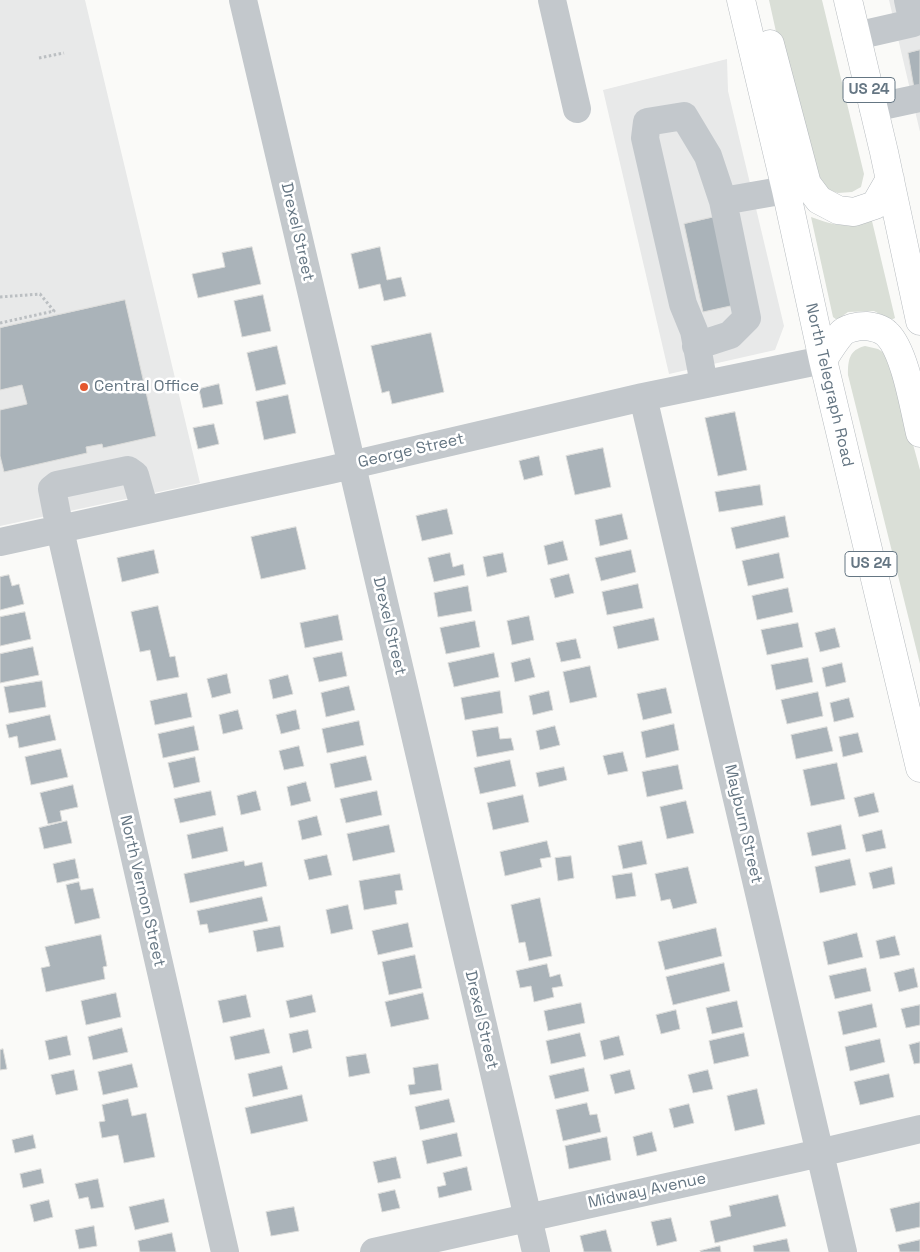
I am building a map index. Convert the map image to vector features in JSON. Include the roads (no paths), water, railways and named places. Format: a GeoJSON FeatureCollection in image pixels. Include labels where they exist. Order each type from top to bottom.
{"type":"FeatureCollection","features":[{"type":"Feature","properties":{"kind":"main road","name":"North Telegraph Road"},"geometry":{"type":"LineString","coordinates":[[741,0],[796,187],[823,360],[920,768]]}},
{"type":"Feature","properties":{"kind":"main road"},"geometry":{"type":"LineString","coordinates":[[757,0],[763,16],[796,187],[838,210],[854,212],[875,205],[890,179]]}},
{"type":"Feature","properties":{"kind":"main road","name":"US 24"},"geometry":{"type":"LineString","coordinates":[[848,0],[890,179],[920,321]]}},
{"type":"Feature","properties":{"kind":"main road"},"geometry":{"type":"LineString","coordinates":[[823,360],[841,333],[850,328],[862,326],[877,327],[886,333],[894,342],[901,358],[920,433]]}},
{"type":"Feature","properties":{"kind":"street","name":"Drexel Street"},"geometry":{"type":"LineString","coordinates":[[243,0],[536,1252]]}},
{"type":"Feature","properties":{"kind":"street"},"geometry":{"type":"LineString","coordinates":[[552,0],[577,109]]}},
{"type":"Feature","properties":{"kind":"street"},"geometry":{"type":"LineString","coordinates":[[856,36],[913,23],[908,0]]}},
{"type":"Feature","properties":{"kind":"street"},"geometry":{"type":"LineString","coordinates":[[873,108],[920,98]]}},
{"type":"Feature","properties":{"kind":"street"},"geometry":{"type":"LineString","coordinates":[[696,346],[730,335],[747,318],[723,201],[708,156],[684,116],[647,122],[645,138],[683,304],[694,331],[696,346],[704,384]]}},
{"type":"Feature","properties":{"kind":"street"},"geometry":{"type":"LineString","coordinates":[[723,201],[796,187]]}},
{"type":"Feature","properties":{"kind":"street","name":"George Street"},"geometry":{"type":"LineString","coordinates":[[0,542],[351,465],[642,397],[823,360]]}},
{"type":"Feature","properties":{"kind":"street","name":"Mayburn Street"},"geometry":{"type":"LineString","coordinates":[[642,397],[843,1252]]}},
{"type":"Feature","properties":{"kind":"street","name":"North Vernon Street"},"geometry":{"type":"LineString","coordinates":[[145,510],[135,475],[128,470],[54,487],[53,493],[60,530],[226,1252]]}},
{"type":"Feature","properties":{"kind":"street","name":"Midway Avenue"},"geometry":{"type":"LineString","coordinates":[[374,1252],[920,1130]]}},
{"type":"Feature","properties":{"kind":"place","name":"Central Office"},"geometry":{"type":"Point","coordinates":[84,387]}}]}
